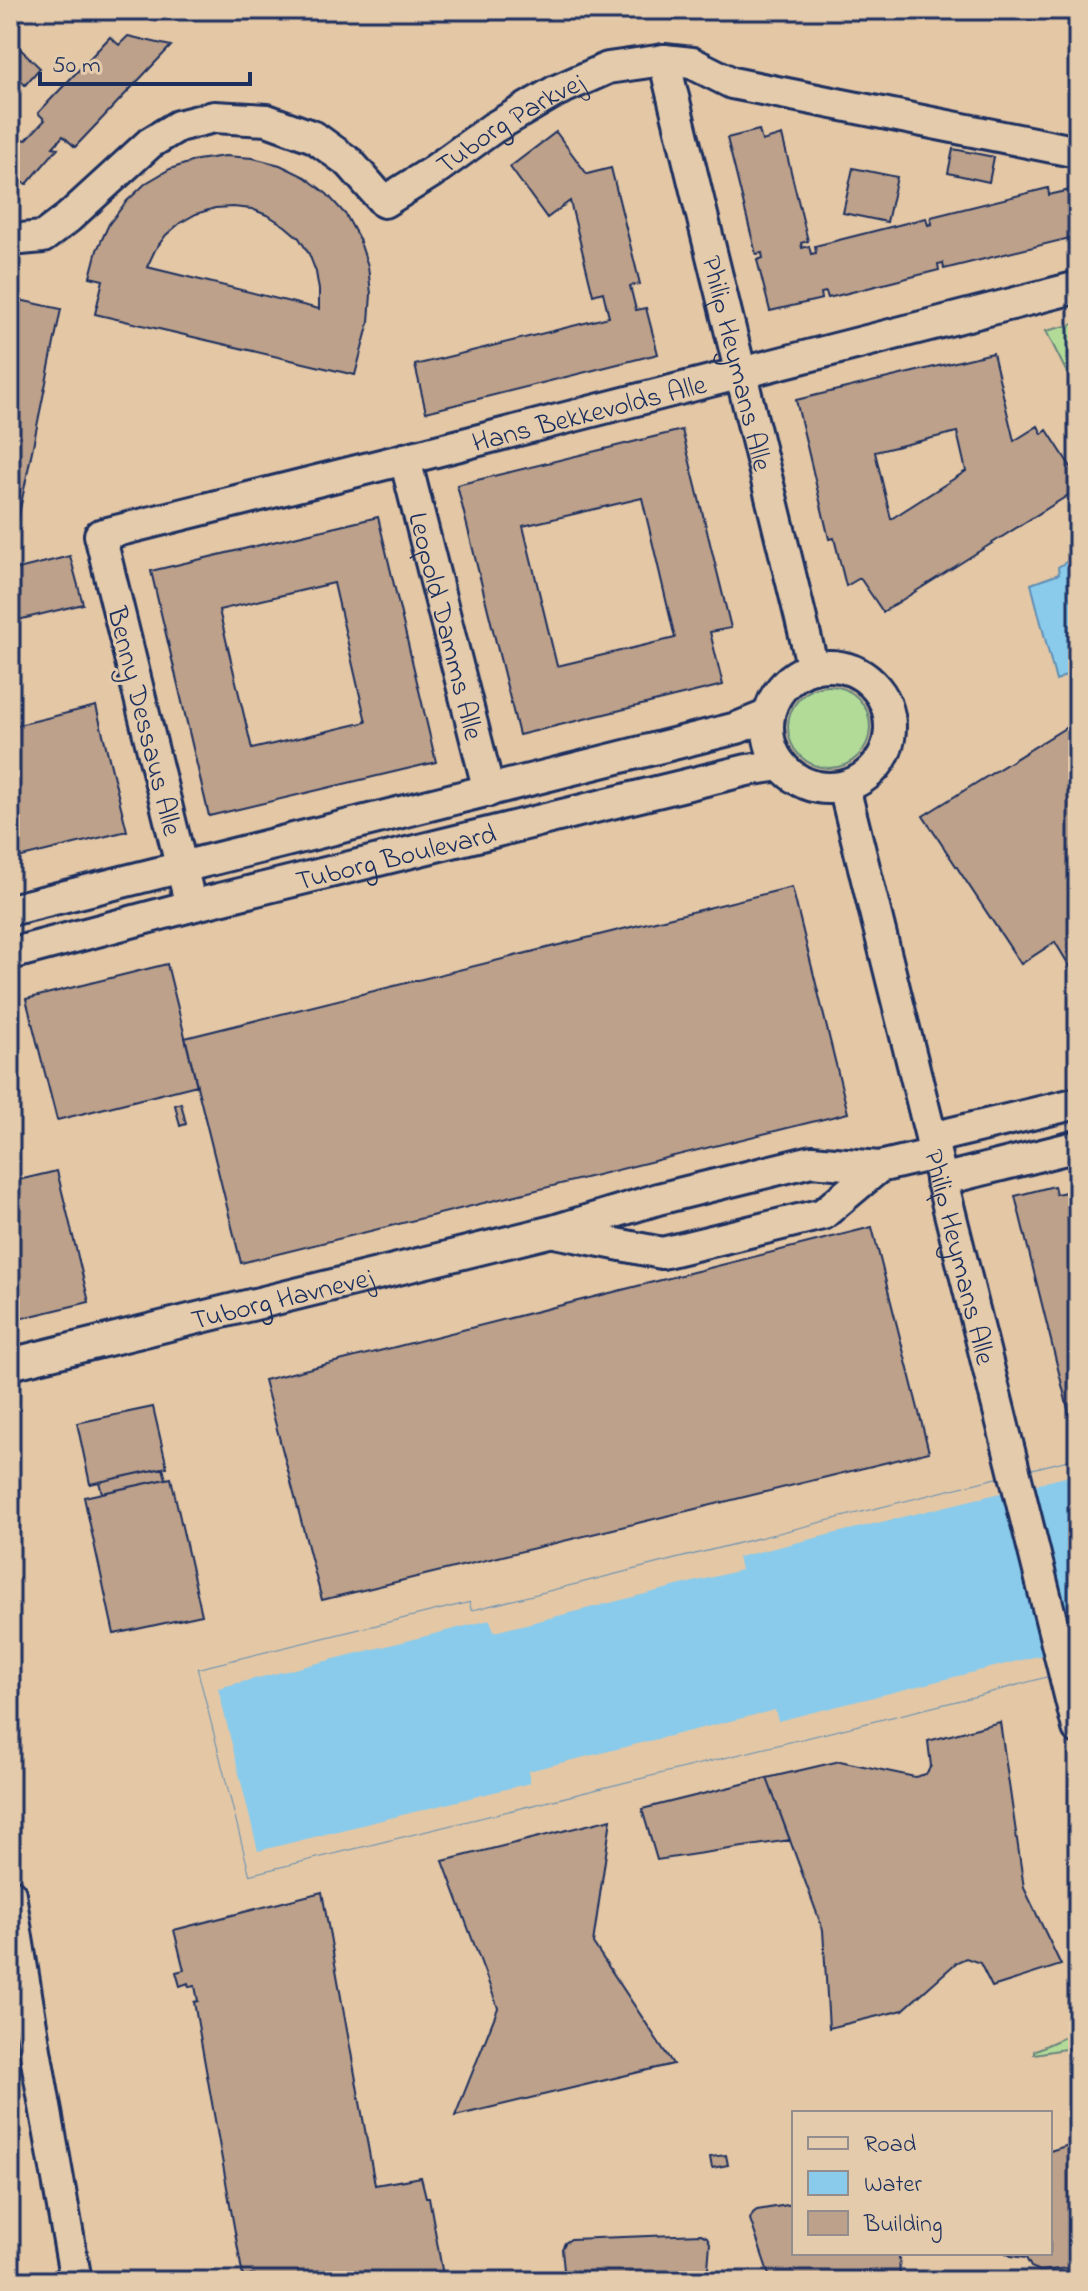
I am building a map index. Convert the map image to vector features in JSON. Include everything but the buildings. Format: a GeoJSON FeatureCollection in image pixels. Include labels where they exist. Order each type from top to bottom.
{"type":"FeatureCollection","features":[{"type":"Feature","properties":{"kind":"street","name":"Tuborg Parkvej"},"geometry":{"type":"LineString","coordinates":[[10,240],[43,237],[150,143],[178,126],[214,117],[267,120],[314,137],[350,163],[384,202],[493,128],[556,91],[608,68],[664,60],[692,63],[732,83],[1078,152]]}},
{"type":"Feature","properties":{"kind":"street","name":"Philip Heymans Alle"},"geometry":{"type":"LineString","coordinates":[[664,60],[813,668]]}},
{"type":"Feature","properties":{"kind":"street","name":"Hans Bekkevolds Alle"},"geometry":{"type":"LineString","coordinates":[[100,535],[1078,287]]}},
{"type":"Feature","properties":{"kind":"street","name":"Leopold Damms Alle"},"geometry":{"type":"LineString","coordinates":[[405,459],[489,791]]}},
{"type":"Feature","properties":{"kind":"street","name":"Benny Dessaus Alle"},"geometry":{"type":"LineString","coordinates":[[100,535],[191,906]]}},
{"type":"Feature","properties":{"kind":"street"},"geometry":{"type":"LineString","coordinates":[[831,665],[865,676],[878,689],[887,705],[891,722],[890,739],[884,754],[874,769],[844,787],[808,785],[781,765],[772,750],[768,733],[774,699],[797,674],[813,668],[831,665]]}},
{"type":"Feature","properties":{"kind":"street","name":"Tuborg Boulevard"},"geometry":{"type":"LineString","coordinates":[[10,910],[737,728],[769,715]]}},
{"type":"Feature","properties":{"kind":"street","name":"Tuborg Boulevard"},"geometry":{"type":"LineString","coordinates":[[10,954],[191,906],[747,770],[781,765]]}},
{"type":"Feature","properties":{"kind":"street","name":"Philip Heymans Alle"},"geometry":{"type":"LineString","coordinates":[[844,787],[1078,1728]]}},
{"type":"Feature","properties":{"kind":"street","name":"Tuborg Havnevej"},"geometry":{"type":"LineString","coordinates":[[936,1157],[1078,1103]]}},
{"type":"Feature","properties":{"kind":"street","name":"Tuborg Havnevej"},"geometry":{"type":"LineString","coordinates":[[10,1364],[553,1231],[658,1199],[812,1161],[879,1167],[936,1157],[1078,1146]]}},
{"type":"Feature","properties":{"kind":"street","name":"Tuborg Havnevej"},"geometry":{"type":"LineString","coordinates":[[553,1231],[662,1253],[823,1214],[879,1167]]}},
{"type":"Feature","properties":{"kind":"street"},"geometry":{"type":"LineString","coordinates":[[10,1894],[22,2052],[76,2281]]}},
{"type":"Feature","properties":{"kind":"green space"},"geometry":{"type":"Polygon","coordinates":[[[1078,323],[1078,382],[1073,385],[1046,331],[1078,323]]]}},
{"type":"Feature","properties":{"kind":"green space"},"geometry":{"type":"Polygon","coordinates":[[[829,686],[845,689],[858,698],[867,711],[870,727],[867,743],[858,756],[845,765],[829,768],[813,765],[800,756],[791,743],[788,727],[791,711],[800,698],[813,689],[829,686]]]}},
{"type":"Feature","properties":{"kind":"green space"},"geometry":{"type":"Polygon","coordinates":[[[1078,2031],[1078,2047],[1034,2054],[1034,2051],[1078,2031]]]}},
{"type":"Feature","properties":{"kind":"water"},"geometry":{"type":"Polygon","coordinates":[[[1078,555],[1078,667],[1056,681],[1031,584],[1059,574],[1058,567],[1078,555]]]}},
{"type":"Feature","properties":{"kind":"water"},"geometry":{"type":"Polygon","coordinates":[[[1078,1458],[1078,1668],[250,1874],[198,1669],[469,1603],[471,1611],[1078,1458]]]}},
{"type":"Feature","properties":{"kind":"pier"},"geometry":{"type":"Polygon","coordinates":[[[1078,1458],[1078,1474],[738,1557],[741,1570],[494,1632],[490,1620],[218,1688],[258,1851],[530,1783],[528,1771],[775,1710],[778,1721],[1078,1646],[1078,1668],[250,1874],[198,1669],[469,1603],[471,1611],[1078,1458]]]}}]}
